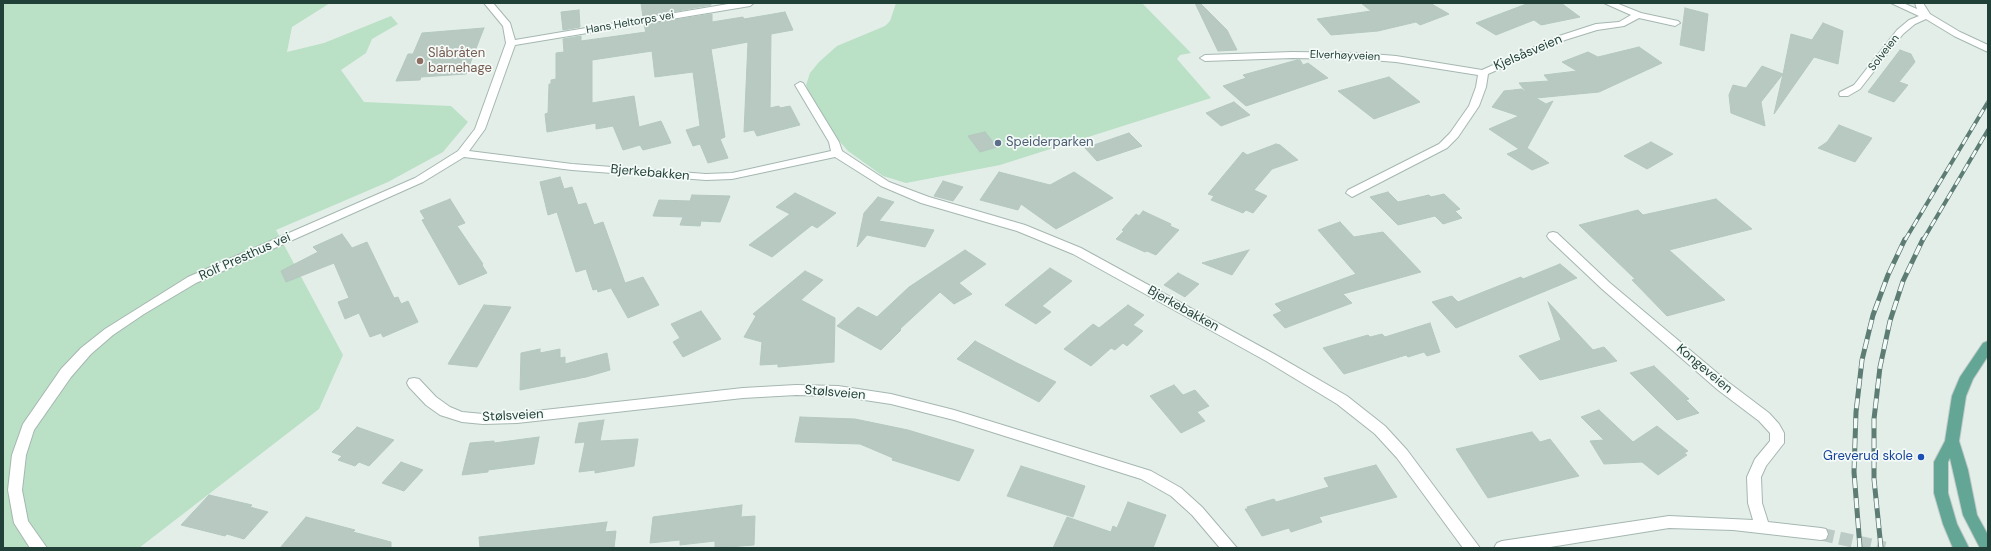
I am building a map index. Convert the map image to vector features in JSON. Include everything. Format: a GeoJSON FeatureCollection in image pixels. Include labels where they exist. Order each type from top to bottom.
{"type":"FeatureCollection","features":[{"type":"Feature","properties":{"kind":"main road"},"geometry":{"type":"LineString","coordinates":[[1961,548],[1950,524],[1941,493],[1941,462],[1952,441],[1959,396],[1967,377],[1988,346]]}},
{"type":"Feature","properties":{"kind":"main road"},"geometry":{"type":"LineString","coordinates":[[1952,441],[1961,470],[1970,516],[1988,548]]}},
{"type":"Feature","properties":{"kind":"street"},"geometry":{"type":"LineString","coordinates":[[488,3],[507,25],[511,43]]}},
{"type":"Feature","properties":{"kind":"street","name":"Hans Heltorps vei"},"geometry":{"type":"LineString","coordinates":[[511,43],[750,3]]}},
{"type":"Feature","properties":{"kind":"street"},"geometry":{"type":"LineString","coordinates":[[1608,3],[1638,15],[1675,23]]}},
{"type":"Feature","properties":{"kind":"street"},"geometry":{"type":"LineString","coordinates":[[1895,3],[1927,16],[1987,49]]}},
{"type":"Feature","properties":{"kind":"street"},"geometry":{"type":"LineString","coordinates":[[1919,3],[1920,7],[1927,16]]}},
{"type":"Feature","properties":{"kind":"street","name":"Kjelsåsveien"},"geometry":{"type":"LineString","coordinates":[[1352,193],[1443,146],[1454,135],[1474,106],[1481,87],[1483,73],[1536,48],[1562,38],[1596,27],[1621,24],[1638,15]]}},
{"type":"Feature","properties":{"kind":"street","name":"Solveien"},"geometry":{"type":"LineString","coordinates":[[1844,94],[1857,87],[1900,32],[1912,22],[1927,16]]}},
{"type":"Feature","properties":{"kind":"street","name":"Rolf Presthus vei"},"geometry":{"type":"LineString","coordinates":[[39,548],[21,523],[15,490],[18,455],[28,428],[43,404],[66,373],[86,351],[109,332],[140,311],[192,280],[419,180],[462,153],[480,129],[511,43]]}},
{"type":"Feature","properties":{"kind":"street","name":"Elverhøyveien"},"geometry":{"type":"LineString","coordinates":[[1205,58],[1292,55],[1359,56],[1396,59],[1483,73]]}},
{"type":"Feature","properties":{"kind":"street"},"geometry":{"type":"LineString","coordinates":[[800,85],[834,142],[837,153]]}},
{"type":"Feature","properties":{"kind":"street","name":"Bjerkebakken"},"geometry":{"type":"LineString","coordinates":[[462,153],[572,167],[706,178],[732,176],[837,153],[868,175],[892,187],[925,200],[1021,228],[1076,251],[1265,354],[1342,400],[1380,430],[1402,454],[1472,548]]}},
{"type":"Feature","properties":{"kind":"street","name":"Kongeveien"},"geometry":{"type":"LineString","coordinates":[[1553,236],[1606,286],[1723,386],[1764,417],[1778,432],[1777,444],[1760,463],[1754,477],[1755,502],[1762,526]]}},
{"type":"Feature","properties":{"kind":"street","name":"Stølsveien"},"geometry":{"type":"LineString","coordinates":[[414,383],[431,400],[445,411],[462,417],[483,419],[517,418],[743,393],[796,390],[838,391],[891,400],[954,415],[1146,474],[1181,497],[1197,511],[1229,548]]}},
{"type":"Feature","properties":{"kind":"street"},"geometry":{"type":"LineString","coordinates":[[1502,548],[1669,522],[1703,522],[1762,526],[1821,534]]}},
{"type":"Feature","properties":{"kind":"green space"},"geometry":{"type":"Polygon","coordinates":[[[3,3],[330,3],[292,27],[287,52],[324,43],[391,16],[398,24],[372,39],[366,53],[341,70],[364,102],[451,106],[468,122],[443,152],[388,182],[276,230],[343,355],[319,409],[139,548],[3,548],[3,3]]]}},
{"type":"Feature","properties":{"kind":"green space"},"geometry":{"type":"Polygon","coordinates":[[[896,3],[1142,3],[1191,53],[1180,55],[1177,59],[1211,98],[1000,165],[906,183],[883,176],[848,151],[835,136],[811,100],[806,85],[810,73],[819,62],[837,46],[885,26],[890,21],[896,3]]]}},
{"type":"Feature","properties":{"kind":"building"},"geometry":{"type":"Polygon","coordinates":[[[641,3],[711,3],[711,5],[643,17],[641,3]]]}},
{"type":"Feature","properties":{"kind":"building"},"geometry":{"type":"Polygon","coordinates":[[[1195,3],[1200,3],[1227,30],[1237,50],[1218,51],[1195,3]]]}},
{"type":"Feature","properties":{"kind":"building"},"geometry":{"type":"Polygon","coordinates":[[[1361,3],[1430,3],[1449,14],[1420,25],[1416,22],[1378,31],[1331,35],[1317,19],[1371,11],[1361,3]]]}},
{"type":"Feature","properties":{"kind":"building"},"geometry":{"type":"Polygon","coordinates":[[[1529,3],[1561,3],[1580,17],[1541,25],[1534,20],[1496,35],[1476,23],[1529,3]]]}},
{"type":"Feature","properties":{"kind":"building"},"geometry":{"type":"Polygon","coordinates":[[[1685,8],[1708,14],[1704,51],[1680,45],[1685,8]]]}},
{"type":"Feature","properties":{"kind":"building"},"geometry":{"type":"Polygon","coordinates":[[[579,10],[580,27],[563,30],[561,12],[579,10]]]}},
{"type":"Feature","properties":{"kind":"building"},"geometry":{"type":"Polygon","coordinates":[[[785,12],[793,30],[771,34],[770,108],[790,106],[800,125],[757,136],[754,130],[744,132],[748,42],[711,49],[725,137],[720,139],[728,158],[708,163],[700,144],[693,146],[686,130],[700,126],[693,72],[655,77],[652,51],[592,60],[592,103],[634,96],[639,127],[661,121],[671,143],[643,150],[640,145],[623,150],[613,126],[596,129],[596,123],[547,132],[545,114],[548,113],[549,84],[551,84],[551,80],[556,79],[556,53],[564,52],[563,39],[581,36],[581,41],[646,32],[644,25],[712,14],[712,22],[743,17],[744,19],[785,12]]]}},
{"type":"Feature","properties":{"kind":"building"},"geometry":{"type":"Polygon","coordinates":[[[1823,23],[1843,31],[1838,64],[1814,57],[1774,114],[1791,34],[1812,40],[1823,23]]]}},
{"type":"Feature","properties":{"kind":"building"},"geometry":{"type":"Polygon","coordinates":[[[484,28],[466,74],[421,77],[420,80],[396,81],[408,54],[413,54],[422,33],[484,28]]]}},
{"type":"Feature","properties":{"kind":"building"},"geometry":{"type":"Polygon","coordinates":[[[1639,47],[1662,63],[1599,92],[1536,98],[1546,104],[1553,101],[1527,148],[1549,163],[1532,170],[1507,154],[1519,149],[1489,129],[1519,116],[1492,107],[1504,91],[1522,89],[1527,93],[1519,83],[1549,81],[1544,75],[1577,71],[1562,62],[1588,52],[1598,57],[1639,47]]]}},
{"type":"Feature","properties":{"kind":"building"},"geometry":{"type":"Polygon","coordinates":[[[1900,50],[1911,54],[1915,62],[1899,82],[1908,85],[1894,102],[1868,92],[1900,50]]]}},
{"type":"Feature","properties":{"kind":"building"},"geometry":{"type":"Polygon","coordinates":[[[1300,60],[1303,65],[1308,63],[1328,78],[1246,106],[1223,86],[1246,78],[1243,75],[1300,60]]]}},
{"type":"Feature","properties":{"kind":"building"},"geometry":{"type":"Polygon","coordinates":[[[1762,66],[1783,74],[1761,102],[1765,126],[1731,113],[1729,95],[1733,85],[1746,88],[1762,66]]]}},
{"type":"Feature","properties":{"kind":"building"},"geometry":{"type":"Polygon","coordinates":[[[1389,77],[1420,102],[1374,119],[1338,91],[1389,77]]]}},
{"type":"Feature","properties":{"kind":"building"},"geometry":{"type":"Polygon","coordinates":[[[1234,102],[1250,115],[1221,126],[1206,113],[1234,102]]]}},
{"type":"Feature","properties":{"kind":"building"},"geometry":{"type":"Polygon","coordinates":[[[1839,125],[1872,138],[1855,162],[1818,148],[1827,142],[1839,125]]]}},
{"type":"Feature","properties":{"kind":"building"},"geometry":{"type":"Polygon","coordinates":[[[985,132],[997,147],[980,152],[968,136],[985,132]]]}},
{"type":"Feature","properties":{"kind":"building"},"geometry":{"type":"Polygon","coordinates":[[[1129,133],[1142,146],[1097,161],[1085,148],[1129,133]]]}},
{"type":"Feature","properties":{"kind":"building"},"geometry":{"type":"Polygon","coordinates":[[[1651,142],[1673,154],[1647,169],[1624,156],[1651,142]]]}},
{"type":"Feature","properties":{"kind":"building"},"geometry":{"type":"Polygon","coordinates":[[[1276,144],[1280,145],[1298,160],[1272,169],[1254,190],[1267,196],[1253,213],[1246,210],[1243,213],[1211,200],[1214,196],[1208,194],[1243,152],[1247,155],[1276,144]]]}},
{"type":"Feature","properties":{"kind":"building"},"geometry":{"type":"Polygon","coordinates":[[[999,172],[1050,185],[1074,172],[1113,198],[1056,229],[1021,204],[1018,210],[980,200],[999,172]]]}},
{"type":"Feature","properties":{"kind":"building"},"geometry":{"type":"Polygon","coordinates":[[[560,177],[564,189],[572,187],[578,205],[586,203],[594,225],[603,222],[625,283],[643,277],[659,305],[628,318],[611,288],[598,292],[597,289],[593,290],[586,269],[576,272],[557,212],[548,215],[540,182],[560,177]]]}},
{"type":"Feature","properties":{"kind":"building"},"geometry":{"type":"Polygon","coordinates":[[[943,181],[963,187],[953,201],[934,196],[943,181]]]}},
{"type":"Feature","properties":{"kind":"building"},"geometry":{"type":"Polygon","coordinates":[[[1388,192],[1398,202],[1429,195],[1431,197],[1444,194],[1460,209],[1455,211],[1462,218],[1443,224],[1435,216],[1398,225],[1370,197],[1388,192]]]}},
{"type":"Feature","properties":{"kind":"building"},"geometry":{"type":"Polygon","coordinates":[[[795,193],[836,213],[817,228],[812,225],[772,257],[749,245],[790,214],[776,207],[795,193]]]}},
{"type":"Feature","properties":{"kind":"building"},"geometry":{"type":"Polygon","coordinates":[[[692,195],[730,196],[720,222],[701,221],[700,226],[680,225],[683,217],[653,216],[659,200],[690,201],[692,195]]]}},
{"type":"Feature","properties":{"kind":"building"},"geometry":{"type":"Polygon","coordinates":[[[878,197],[894,202],[879,221],[934,230],[925,247],[867,235],[857,247],[864,213],[878,197]]]}},
{"type":"Feature","properties":{"kind":"building"},"geometry":{"type":"Polygon","coordinates":[[[450,199],[465,223],[457,226],[483,264],[482,265],[487,273],[459,285],[422,220],[425,219],[420,211],[450,199]]]}},
{"type":"Feature","properties":{"kind":"building"},"geometry":{"type":"Polygon","coordinates":[[[1716,199],[1752,229],[1669,250],[1725,300],[1667,316],[1632,280],[1635,279],[1579,225],[1638,210],[1643,215],[1716,199]]]}},
{"type":"Feature","properties":{"kind":"building"},"geometry":{"type":"Polygon","coordinates":[[[1143,211],[1171,224],[1170,226],[1179,230],[1156,255],[1147,251],[1145,252],[1116,239],[1124,231],[1122,230],[1136,214],[1139,216],[1143,211]]]}},
{"type":"Feature","properties":{"kind":"building"},"geometry":{"type":"Polygon","coordinates":[[[1340,222],[1354,237],[1383,232],[1421,272],[1343,294],[1352,303],[1285,328],[1273,315],[1282,311],[1275,304],[1356,274],[1318,230],[1340,222]]]}},
{"type":"Feature","properties":{"kind":"building"},"geometry":{"type":"Polygon","coordinates":[[[342,234],[352,248],[367,242],[394,298],[398,297],[401,304],[408,301],[418,322],[383,337],[381,333],[370,337],[359,313],[345,319],[338,302],[349,298],[334,263],[286,282],[281,271],[318,252],[313,247],[342,234]]]}},
{"type":"Feature","properties":{"kind":"building"},"geometry":{"type":"Polygon","coordinates":[[[965,250],[986,264],[959,283],[972,294],[954,304],[940,292],[900,329],[901,330],[881,350],[837,326],[858,307],[877,317],[909,287],[965,250]]]}},
{"type":"Feature","properties":{"kind":"building"},"geometry":{"type":"Polygon","coordinates":[[[1249,250],[1232,275],[1202,263],[1249,250]]]}},
{"type":"Feature","properties":{"kind":"building"},"geometry":{"type":"Polygon","coordinates":[[[1560,264],[1577,278],[1456,328],[1432,302],[1452,296],[1458,302],[1521,277],[1523,279],[1560,264]]]}},
{"type":"Feature","properties":{"kind":"building"},"geometry":{"type":"Polygon","coordinates":[[[1050,268],[1072,281],[1042,306],[1051,312],[1036,324],[1005,305],[1050,268]]]}},
{"type":"Feature","properties":{"kind":"building"},"geometry":{"type":"Polygon","coordinates":[[[805,271],[823,280],[801,300],[835,318],[834,362],[778,367],[778,364],[760,365],[762,342],[744,337],[756,316],[753,314],[805,271]]]}},
{"type":"Feature","properties":{"kind":"building"},"geometry":{"type":"Polygon","coordinates":[[[1178,273],[1199,284],[1185,297],[1164,285],[1178,273]]]}},
{"type":"Feature","properties":{"kind":"building"},"geometry":{"type":"Polygon","coordinates":[[[1548,302],[1593,350],[1604,347],[1617,361],[1540,380],[1519,356],[1561,340],[1548,302]]]}},
{"type":"Feature","properties":{"kind":"building"},"geometry":{"type":"Polygon","coordinates":[[[484,305],[511,307],[477,367],[448,364],[484,305]]]}},
{"type":"Feature","properties":{"kind":"building"},"geometry":{"type":"Polygon","coordinates":[[[1128,305],[1144,315],[1133,325],[1143,331],[1127,346],[1123,343],[1115,350],[1111,348],[1091,366],[1064,349],[1093,324],[1099,328],[1128,305]]]}},
{"type":"Feature","properties":{"kind":"building"},"geometry":{"type":"Polygon","coordinates":[[[701,311],[721,339],[683,357],[673,342],[680,338],[671,324],[701,311]]]}},
{"type":"Feature","properties":{"kind":"building"},"geometry":{"type":"Polygon","coordinates":[[[1430,323],[1440,352],[1427,356],[1424,352],[1408,357],[1406,355],[1344,374],[1323,348],[1368,335],[1370,337],[1382,334],[1385,337],[1430,323]]]}},
{"type":"Feature","properties":{"kind":"building"},"geometry":{"type":"Polygon","coordinates":[[[975,341],[1056,382],[1039,402],[957,359],[975,341]]]}},
{"type":"Feature","properties":{"kind":"building"},"geometry":{"type":"Polygon","coordinates":[[[540,349],[540,353],[560,349],[560,358],[565,357],[565,364],[607,353],[610,370],[586,377],[520,390],[521,353],[540,349]]]}},
{"type":"Feature","properties":{"kind":"building"},"geometry":{"type":"Polygon","coordinates":[[[1654,366],[1689,399],[1686,400],[1699,413],[1677,420],[1630,373],[1654,366]]]}},
{"type":"Feature","properties":{"kind":"building"},"geometry":{"type":"Polygon","coordinates":[[[1174,385],[1183,395],[1195,390],[1209,406],[1197,412],[1205,421],[1181,433],[1150,396],[1174,385]]]}},
{"type":"Feature","properties":{"kind":"building"},"geometry":{"type":"Polygon","coordinates":[[[1599,410],[1633,442],[1657,426],[1688,451],[1684,453],[1687,455],[1658,475],[1642,462],[1604,464],[1590,441],[1604,440],[1581,417],[1599,410]]]}},
{"type":"Feature","properties":{"kind":"building"},"geometry":{"type":"Polygon","coordinates":[[[800,417],[855,419],[908,430],[974,450],[959,481],[892,460],[893,458],[860,444],[795,442],[800,417]]]}},
{"type":"Feature","properties":{"kind":"building"},"geometry":{"type":"Polygon","coordinates":[[[604,420],[600,441],[638,439],[634,466],[595,473],[595,470],[579,472],[585,442],[575,443],[579,423],[604,420]]]}},
{"type":"Feature","properties":{"kind":"building"},"geometry":{"type":"Polygon","coordinates":[[[357,427],[394,440],[369,466],[359,462],[355,466],[338,460],[342,456],[332,452],[357,427]]]}},
{"type":"Feature","properties":{"kind":"building"},"geometry":{"type":"Polygon","coordinates":[[[1532,432],[1540,442],[1550,439],[1579,476],[1488,498],[1456,449],[1532,432]]]}},
{"type":"Feature","properties":{"kind":"building"},"geometry":{"type":"Polygon","coordinates":[[[539,437],[534,464],[462,475],[470,443],[494,441],[494,443],[539,437]]]}},
{"type":"Feature","properties":{"kind":"building"},"geometry":{"type":"Polygon","coordinates":[[[401,462],[423,470],[404,491],[382,483],[401,462]]]}},
{"type":"Feature","properties":{"kind":"building"},"geometry":{"type":"Polygon","coordinates":[[[1376,465],[1397,497],[1319,517],[1322,522],[1291,532],[1289,528],[1262,536],[1245,509],[1248,509],[1247,507],[1274,499],[1276,502],[1329,487],[1324,478],[1376,465]]]}},
{"type":"Feature","properties":{"kind":"building"},"geometry":{"type":"Polygon","coordinates":[[[1021,466],[1085,486],[1073,517],[1007,496],[1021,466]]]}},
{"type":"Feature","properties":{"kind":"building"},"geometry":{"type":"Polygon","coordinates":[[[209,495],[252,505],[250,507],[268,512],[244,539],[181,525],[209,495]]]}},
{"type":"Feature","properties":{"kind":"building"},"geometry":{"type":"Polygon","coordinates":[[[1128,502],[1166,515],[1153,548],[1053,548],[1067,517],[1111,532],[1113,526],[1117,528],[1128,502]]]}},
{"type":"Feature","properties":{"kind":"building"},"geometry":{"type":"Polygon","coordinates":[[[742,505],[741,517],[755,516],[754,545],[715,548],[715,541],[680,545],[680,540],[650,543],[653,517],[742,505]]]}},
{"type":"Feature","properties":{"kind":"building"},"geometry":{"type":"Polygon","coordinates":[[[306,517],[355,530],[353,532],[391,542],[391,548],[280,548],[306,517]]]}},
{"type":"Feature","properties":{"kind":"building"},"geometry":{"type":"Polygon","coordinates":[[[607,522],[605,532],[616,531],[614,548],[480,548],[479,537],[607,522]]]}},
{"type":"Feature","properties":{"kind":"tunnel"},"geometry":{"type":"LineString","coordinates":[[1821,534],[1885,548]]}},
{"type":"Feature","properties":{"kind":"railway"},"geometry":{"type":"LineString","coordinates":[[1905,240],[1988,102]]}},
{"type":"Feature","properties":{"kind":"railway"},"geometry":{"type":"LineString","coordinates":[[1923,240],[1988,130]]}},
{"type":"Feature","properties":{"kind":"railway"},"geometry":{"type":"LineString","coordinates":[[1860,548],[1854,472],[1856,412],[1862,360],[1873,315],[1888,275],[1905,239]]}},
{"type":"Feature","properties":{"kind":"railway"},"geometry":{"type":"LineString","coordinates":[[1881,548],[1874,479],[1874,419],[1880,367],[1890,321],[1903,281],[1923,239]]}},
{"type":"Feature","properties":{"kind":"place","name":"Slåbråten barnehage"},"geometry":{"type":"Point","coordinates":[420,61]}},
{"type":"Feature","properties":{"kind":"place","name":"Speiderparken"},"geometry":{"type":"Point","coordinates":[998,143]}},
{"type":"Feature","properties":{"kind":"place","name":"Greverud skole"},"geometry":{"type":"Point","coordinates":[1921,457]}}]}
